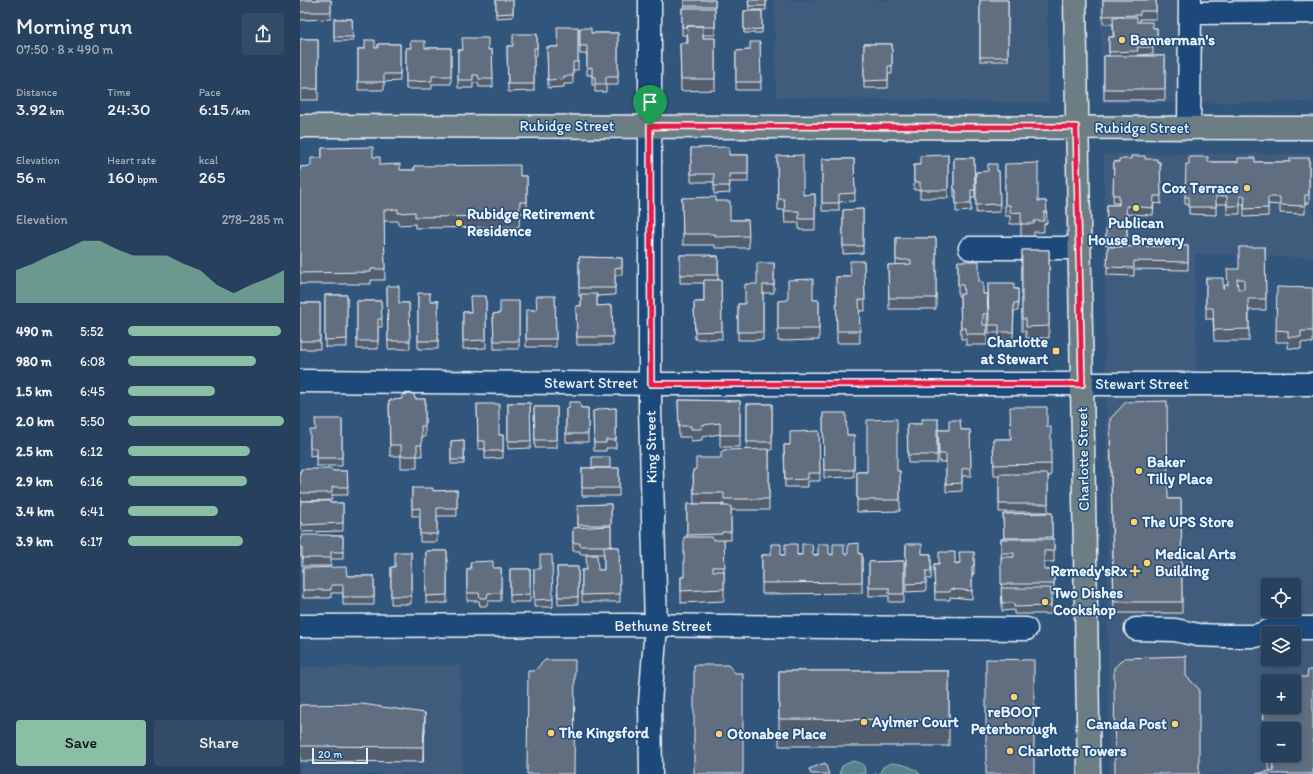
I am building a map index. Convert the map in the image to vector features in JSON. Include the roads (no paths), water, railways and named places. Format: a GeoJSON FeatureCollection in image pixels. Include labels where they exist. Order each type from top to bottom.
{"type":"FeatureCollection","features":[{"type":"Feature","properties":{"kind":"main road","name":"Charlotte Street"},"geometry":{"type":"LineString","coordinates":[[1075,0],[1076,127],[1089,774]]}},
{"type":"Feature","properties":{"kind":"main road","name":"Rubidge Street"},"geometry":{"type":"LineString","coordinates":[[300,126],[1313,128]]}},
{"type":"Feature","properties":{"kind":"street","name":"King Street"},"geometry":{"type":"LineString","coordinates":[[650,0],[651,384],[656,626],[650,704],[651,774]]}},
{"type":"Feature","properties":{"kind":"street"},"geometry":{"type":"LineString","coordinates":[[1189,128],[1190,6],[1313,12]]}},
{"type":"Feature","properties":{"kind":"street"},"geometry":{"type":"LineString","coordinates":[[970,248],[1079,248]]}},
{"type":"Feature","properties":{"kind":"street","name":"Stewart Street"},"geometry":{"type":"LineString","coordinates":[[300,381],[651,384],[1313,384]]}},
{"type":"Feature","properties":{"kind":"street","name":"Bethune Street"},"geometry":{"type":"LineString","coordinates":[[300,626],[656,626],[1026,629]]}},
{"type":"Feature","properties":{"kind":"street"},"geometry":{"type":"LineString","coordinates":[[1136,629],[1175,630],[1198,635],[1256,636],[1276,628],[1313,628]]}},
{"type":"Feature","properties":{"kind":"place","name":"Bannerman's"},"geometry":{"type":"Point","coordinates":[1122,40]}},
{"type":"Feature","properties":{"kind":"place","name":"Cox Terrace"},"geometry":{"type":"Point","coordinates":[1247,188]}},
{"type":"Feature","properties":{"kind":"place","name":"Publican House Brewery"},"geometry":{"type":"Point","coordinates":[1136,208]}},
{"type":"Feature","properties":{"kind":"place","name":"Rubidge Retirement Residence"},"geometry":{"type":"Point","coordinates":[459,223]}},
{"type":"Feature","properties":{"kind":"place","name":"Charlotte at Stewart"},"geometry":{"type":"Point","coordinates":[1056,351]}},
{"type":"Feature","properties":{"kind":"place","name":"Baker Tilly Place"},"geometry":{"type":"Point","coordinates":[1139,471]}},
{"type":"Feature","properties":{"kind":"place","name":"The UPS Store"},"geometry":{"type":"Point","coordinates":[1134,522]}},
{"type":"Feature","properties":{"kind":"place","name":"Medical Arts Building"},"geometry":{"type":"Point","coordinates":[1147,563]}},
{"type":"Feature","properties":{"kind":"place","name":"Remedy'sRx"},"geometry":{"type":"Point","coordinates":[1135,571]}},
{"type":"Feature","properties":{"kind":"place","name":"Two Dishes Cookshop"},"geometry":{"type":"Point","coordinates":[1045,602]}},
{"type":"Feature","properties":{"kind":"place","name":"reBOOT Peterborough"},"geometry":{"type":"Point","coordinates":[1014,697]}},
{"type":"Feature","properties":{"kind":"place","name":"Aylmer Court"},"geometry":{"type":"Point","coordinates":[864,722]}},
{"type":"Feature","properties":{"kind":"place","name":"Canada Post"},"geometry":{"type":"Point","coordinates":[1175,724]}},
{"type":"Feature","properties":{"kind":"place","name":"The Kingsford"},"geometry":{"type":"Point","coordinates":[551,733]}},
{"type":"Feature","properties":{"kind":"place","name":"Otonabee Place"},"geometry":{"type":"Point","coordinates":[719,734]}},
{"type":"Feature","properties":{"kind":"place","name":"Charlotte Towers"},"geometry":{"type":"Point","coordinates":[1010,751]}}]}
